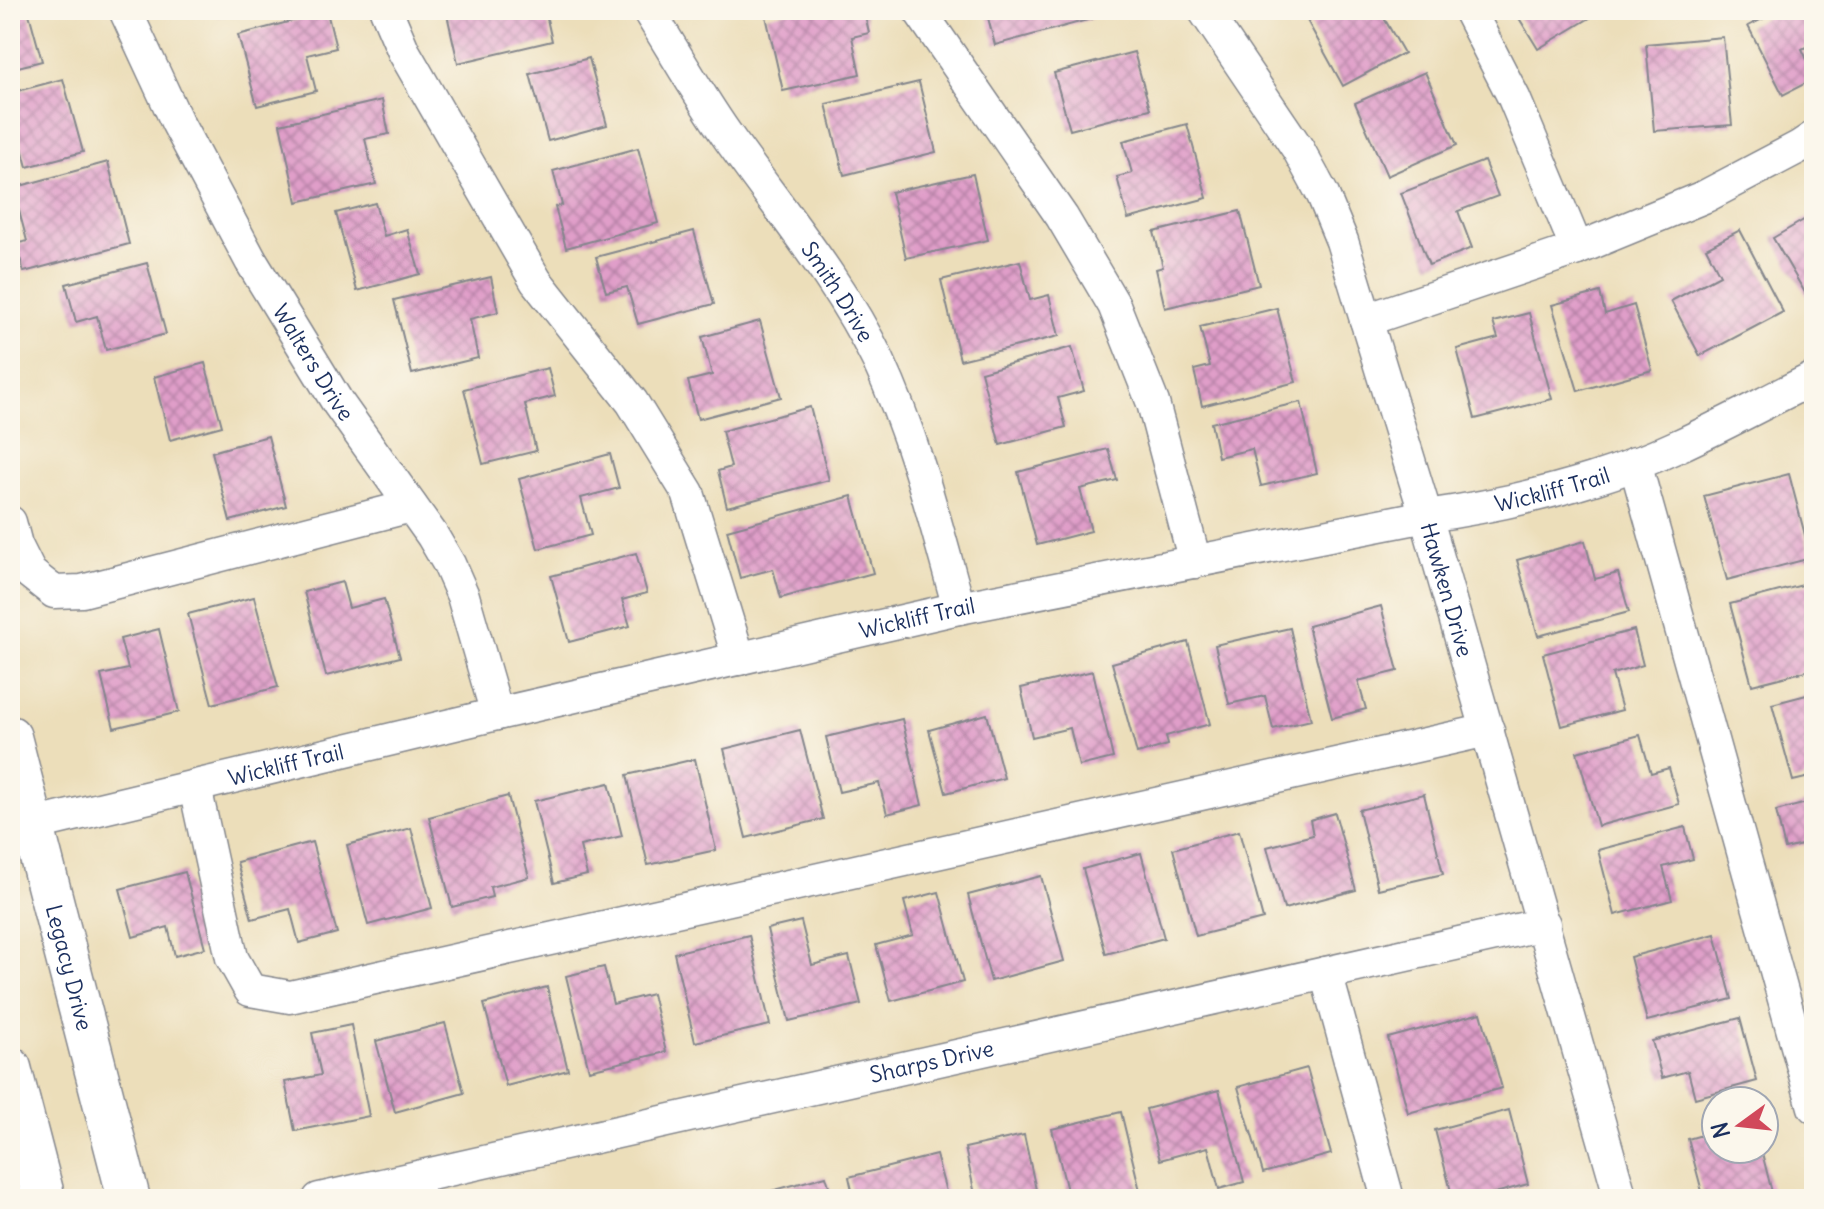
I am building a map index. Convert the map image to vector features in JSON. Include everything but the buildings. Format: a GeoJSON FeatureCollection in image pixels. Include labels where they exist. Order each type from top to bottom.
{"type":"FeatureCollection","features":[{"type":"Feature","properties":{"kind":"main road","name":"Legacy Drive"},"geometry":{"type":"LineString","coordinates":[[10,737],[21,828],[129,1199]]}},
{"type":"Feature","properties":{"kind":"main road"},"geometry":{"type":"LineString","coordinates":[[10,1068],[44,1199]]}},
{"type":"Feature","properties":{"kind":"street","name":"Walters Drive"},"geometry":{"type":"LineString","coordinates":[[125,10],[177,122],[251,261],[338,403],[449,564],[463,596],[497,714]]}},
{"type":"Feature","properties":{"kind":"street"},"geometry":{"type":"LineString","coordinates":[[386,10],[404,52],[536,281],[632,402],[688,493],[739,659]]}},
{"type":"Feature","properties":{"kind":"street","name":"Smith Drive"},"geometry":{"type":"LineString","coordinates":[[648,10],[723,130],[825,272],[878,360],[903,420],[931,505],[959,608]]}},
{"type":"Feature","properties":{"kind":"street"},"geometry":{"type":"LineString","coordinates":[[919,10],[1062,217],[1114,305],[1153,403],[1195,562]]}},
{"type":"Feature","properties":{"kind":"street","name":"Hawken Drive"},"geometry":{"type":"LineString","coordinates":[[1204,10],[1298,149],[1323,195],[1342,241],[1426,516],[1621,1199]]}},
{"type":"Feature","properties":{"kind":"street"},"geometry":{"type":"LineString","coordinates":[[1469,10],[1514,98],[1577,249]]}},
{"type":"Feature","properties":{"kind":"street"},"geometry":{"type":"LineString","coordinates":[[1366,320],[1577,249],[1706,196],[1814,137]]}},
{"type":"Feature","properties":{"kind":"street","name":"Wickliff Trail"},"geometry":{"type":"LineString","coordinates":[[21,828],[959,608],[1473,509],[1594,479],[1662,453],[1814,378]]}},
{"type":"Feature","properties":{"kind":"street"},"geometry":{"type":"LineString","coordinates":[[1635,463],[1814,1107]]}},
{"type":"Feature","properties":{"kind":"street"},"geometry":{"type":"LineString","coordinates":[[10,522],[16,545],[30,573],[54,592],[82,591],[411,506]]}},
{"type":"Feature","properties":{"kind":"street"},"geometry":{"type":"LineString","coordinates":[[195,787],[232,958],[250,990],[290,997],[1488,730]]}},
{"type":"Feature","properties":{"kind":"street","name":"Sharps Drive"},"geometry":{"type":"LineString","coordinates":[[319,1199],[1544,924]]}},
{"type":"Feature","properties":{"kind":"street"},"geometry":{"type":"LineString","coordinates":[[1326,973],[1388,1199]]}}]}
